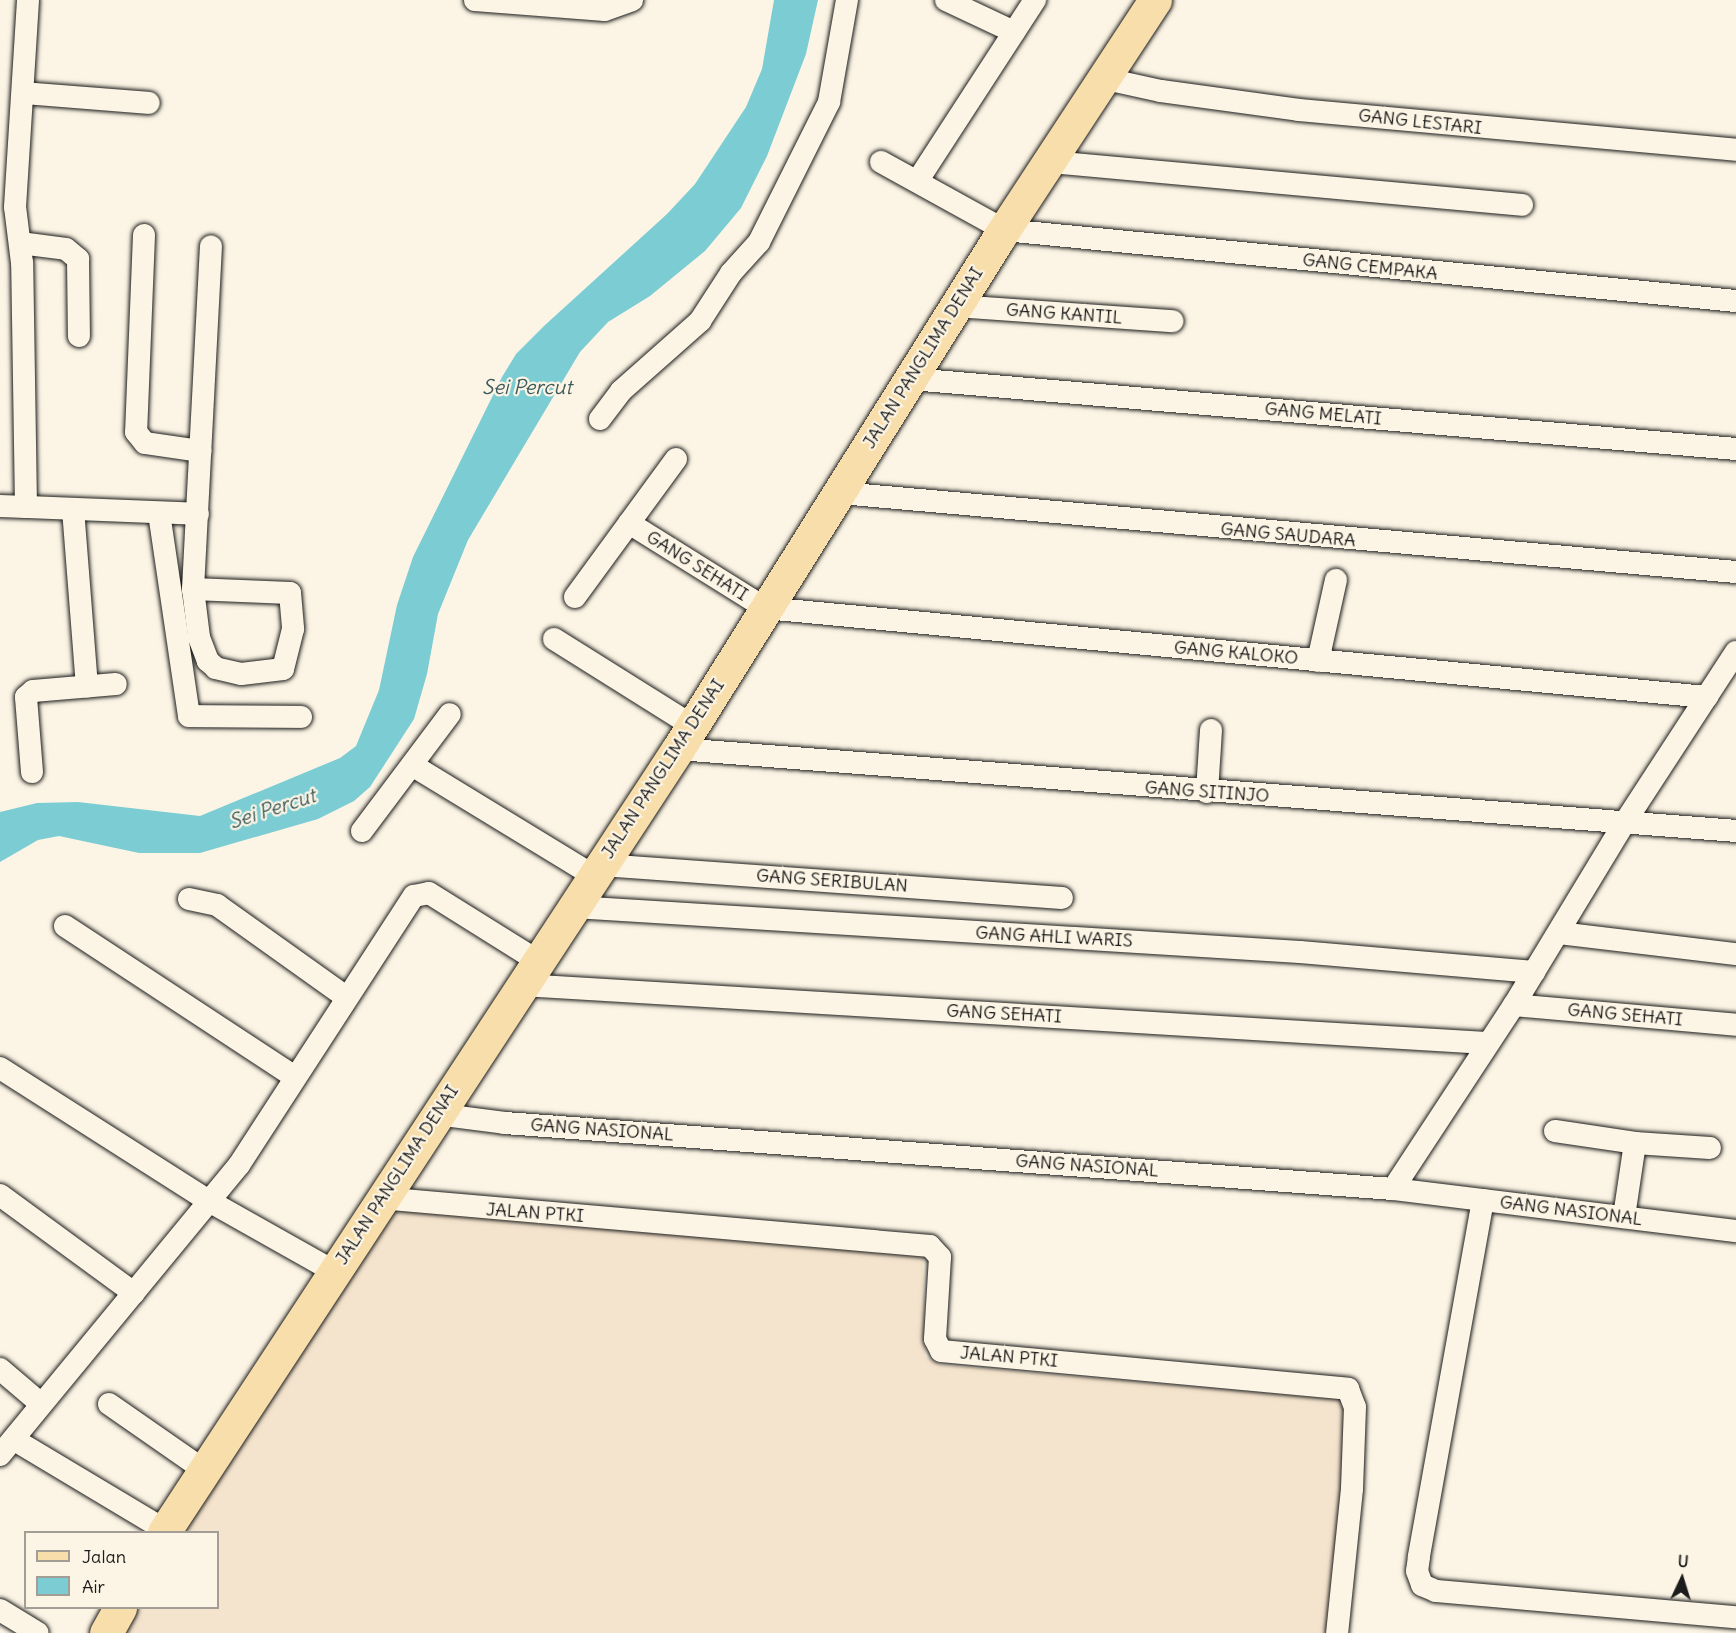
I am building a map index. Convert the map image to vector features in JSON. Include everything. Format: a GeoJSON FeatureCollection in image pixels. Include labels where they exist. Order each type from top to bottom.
{"type":"FeatureCollection","features":[{"type":"Feature","properties":{"kind":"main road","name":"JALAN PANGLIMA DENAI"},"geometry":{"type":"LineString","coordinates":[[164,1531],[380,1198],[685,737],[1004,230],[1106,79],[1155,0]]}},
{"type":"Feature","properties":{"kind":"main road"},"geometry":{"type":"LineString","coordinates":[[106,1633],[119,1609]]}},
{"type":"Feature","properties":{"kind":"street"},"geometry":{"type":"LineString","coordinates":[[26,507],[12,235],[28,0]]}},
{"type":"Feature","properties":{"kind":"street"},"geometry":{"type":"LineString","coordinates":[[486,0],[605,10],[632,0]]}},
{"type":"Feature","properties":{"kind":"street"},"geometry":{"type":"LineString","coordinates":[[600,419],[621,390],[700,321],[731,273],[759,242],[829,102],[847,0]]}},
{"type":"Feature","properties":{"kind":"street"},"geometry":{"type":"LineString","coordinates":[[946,0],[1014,32]]}},
{"type":"Feature","properties":{"kind":"street"},"geometry":{"type":"LineString","coordinates":[[918,180],[1035,0]]}},
{"type":"Feature","properties":{"kind":"street","name":"GANG LESTARI"},"geometry":{"type":"LineString","coordinates":[[1106,79],[1161,91],[1299,110],[1736,150]]}},
{"type":"Feature","properties":{"kind":"street"},"geometry":{"type":"LineString","coordinates":[[23,93],[149,104]]}},
{"type":"Feature","properties":{"kind":"street"},"geometry":{"type":"LineString","coordinates":[[881,162],[918,180],[1004,230]]}},
{"type":"Feature","properties":{"kind":"street"},"geometry":{"type":"LineString","coordinates":[[1051,162],[1522,205]]}},
{"type":"Feature","properties":{"kind":"street","name":"GANG CEMPAKA"},"geometry":{"type":"LineString","coordinates":[[1004,230],[1736,301]]}},
{"type":"Feature","properties":{"kind":"street"},"geometry":{"type":"LineString","coordinates":[[12,235],[66,249],[78,259],[79,336]]}},
{"type":"Feature","properties":{"kind":"street"},"geometry":{"type":"LineString","coordinates":[[144,235],[136,432],[145,443],[200,451]]}},
{"type":"Feature","properties":{"kind":"street"},"geometry":{"type":"LineString","coordinates":[[193,589],[290,593],[293,629],[283,669],[241,674],[216,668],[208,661],[199,637],[193,589],[211,246]]}},
{"type":"Feature","properties":{"kind":"street","name":"GANG KANTIL"},"geometry":{"type":"LineString","coordinates":[[956,306],[1172,321]]}},
{"type":"Feature","properties":{"kind":"street","name":"GANG MELATI"},"geometry":{"type":"LineString","coordinates":[[911,379],[1736,448]]}},
{"type":"Feature","properties":{"kind":"street","name":"GANG SEHATI"},"geometry":{"type":"LineString","coordinates":[[574,597],[676,459]]}},
{"type":"Feature","properties":{"kind":"street","name":"GANG SAUDARA"},"geometry":{"type":"LineString","coordinates":[[840,493],[1736,572]]}},
{"type":"Feature","properties":{"kind":"street"},"geometry":{"type":"LineString","coordinates":[[0,506],[198,514]]}},
{"type":"Feature","properties":{"kind":"street"},"geometry":{"type":"LineString","coordinates":[[73,509],[87,686]]}},
{"type":"Feature","properties":{"kind":"street"},"geometry":{"type":"LineString","coordinates":[[159,513],[189,716],[301,717]]}},
{"type":"Feature","properties":{"kind":"street","name":"GANG SEHATI"},"geometry":{"type":"LineString","coordinates":[[629,523],[765,608]]}},
{"type":"Feature","properties":{"kind":"street"},"geometry":{"type":"LineString","coordinates":[[1318,661],[1336,580]]}},
{"type":"Feature","properties":{"kind":"street","name":"GANG KALOKO"},"geometry":{"type":"LineString","coordinates":[[765,608],[1707,697]]}},
{"type":"Feature","properties":{"kind":"street"},"geometry":{"type":"LineString","coordinates":[[554,639],[685,737]]}},
{"type":"Feature","properties":{"kind":"street"},"geometry":{"type":"LineString","coordinates":[[1393,1189],[1486,1042],[1514,1005],[1625,822],[1736,652]]}},
{"type":"Feature","properties":{"kind":"street"},"geometry":{"type":"LineString","coordinates":[[32,772],[26,697],[33,691],[116,684]]}},
{"type":"Feature","properties":{"kind":"street"},"geometry":{"type":"LineString","coordinates":[[362,831],[450,714]]}},
{"type":"Feature","properties":{"kind":"street"},"geometry":{"type":"LineString","coordinates":[[1207,792],[1211,730]]}},
{"type":"Feature","properties":{"kind":"street","name":"GANG SITINJO"},"geometry":{"type":"LineString","coordinates":[[685,737],[1207,792],[1736,831]]}},
{"type":"Feature","properties":{"kind":"street"},"geometry":{"type":"LineString","coordinates":[[412,765],[598,870]]}},
{"type":"Feature","properties":{"kind":"street","name":"GANG SERIBULAN"},"geometry":{"type":"LineString","coordinates":[[598,870],[1062,898]]}},
{"type":"Feature","properties":{"kind":"street"},"geometry":{"type":"LineString","coordinates":[[0,1455],[239,1165],[346,997],[414,896],[421,892],[530,973]]}},
{"type":"Feature","properties":{"kind":"street"},"geometry":{"type":"LineString","coordinates":[[189,899],[217,905],[346,997]]}},
{"type":"Feature","properties":{"kind":"street","name":"GANG AHLI WARIS"},"geometry":{"type":"LineString","coordinates":[[574,907],[1300,952],[1534,972]]}},
{"type":"Feature","properties":{"kind":"street"},"geometry":{"type":"LineString","coordinates":[[65,926],[295,1077]]}},
{"type":"Feature","properties":{"kind":"street"},"geometry":{"type":"LineString","coordinates":[[1559,933],[1736,954]]}},
{"type":"Feature","properties":{"kind":"street","name":"GANG SEHATI"},"geometry":{"type":"LineString","coordinates":[[530,973],[1486,1042]]}},
{"type":"Feature","properties":{"kind":"street","name":"GANG SEHATI"},"geometry":{"type":"LineString","coordinates":[[1514,1005],[1736,1025]]}},
{"type":"Feature","properties":{"kind":"street"},"geometry":{"type":"LineString","coordinates":[[0,1068],[210,1201],[333,1271]]}},
{"type":"Feature","properties":{"kind":"street","name":"GANG NASIONAL"},"geometry":{"type":"LineString","coordinates":[[436,1114],[505,1123],[1393,1189],[1736,1231]]}},
{"type":"Feature","properties":{"kind":"street"},"geometry":{"type":"LineString","coordinates":[[1555,1131],[1635,1143],[1710,1148]]}},
{"type":"Feature","properties":{"kind":"street"},"geometry":{"type":"LineString","coordinates":[[1624,1217],[1635,1143]]}},
{"type":"Feature","properties":{"kind":"street"},"geometry":{"type":"LineString","coordinates":[[0,1196],[134,1293]]}},
{"type":"Feature","properties":{"kind":"street","name":"JALAN PTKI"},"geometry":{"type":"LineString","coordinates":[[380,1198],[930,1246],[940,1257],[935,1340],[941,1351],[1348,1389],[1355,1407],[1352,1489],[1337,1633]]}},
{"type":"Feature","properties":{"kind":"street"},"geometry":{"type":"LineString","coordinates":[[1483,1200],[1419,1557],[1417,1571],[1422,1585],[1436,1591],[1736,1617]]}},
{"type":"Feature","properties":{"kind":"street"},"geometry":{"type":"LineString","coordinates":[[0,1369],[41,1404]]}},
{"type":"Feature","properties":{"kind":"street"},"geometry":{"type":"LineString","coordinates":[[109,1404],[204,1470]]}},
{"type":"Feature","properties":{"kind":"street"},"geometry":{"type":"LineString","coordinates":[[23,1445],[164,1531]]}},
{"type":"Feature","properties":{"kind":"street"},"geometry":{"type":"LineString","coordinates":[[0,1610],[38,1633]]}},
{"type":"Feature","properties":{"kind":"shaded area"},"geometry":{"type":"Polygon","coordinates":[[[383,1207],[923,1249],[925,1356],[941,1365],[1349,1400],[1335,1633],[120,1633],[135,1609],[219,1609],[219,1531],[183,1531],[383,1207]]]}},
{"type":"Feature","properties":{"kind":"water","name":"Sei Percut"},"geometry":{"type":"Polygon","coordinates":[[[774,0],[818,0],[806,54],[767,156],[741,208],[705,251],[650,296],[608,322],[580,352],[468,540],[438,614],[427,674],[414,719],[370,787],[354,801],[318,819],[200,853],[139,853],[59,836],[38,840],[0,862],[0,812],[37,803],[78,802],[200,816],[340,758],[356,746],[379,690],[397,605],[413,557],[502,377],[516,354],[544,326],[667,214],[695,184],[746,107],[762,69],[774,0]]]}}]}
